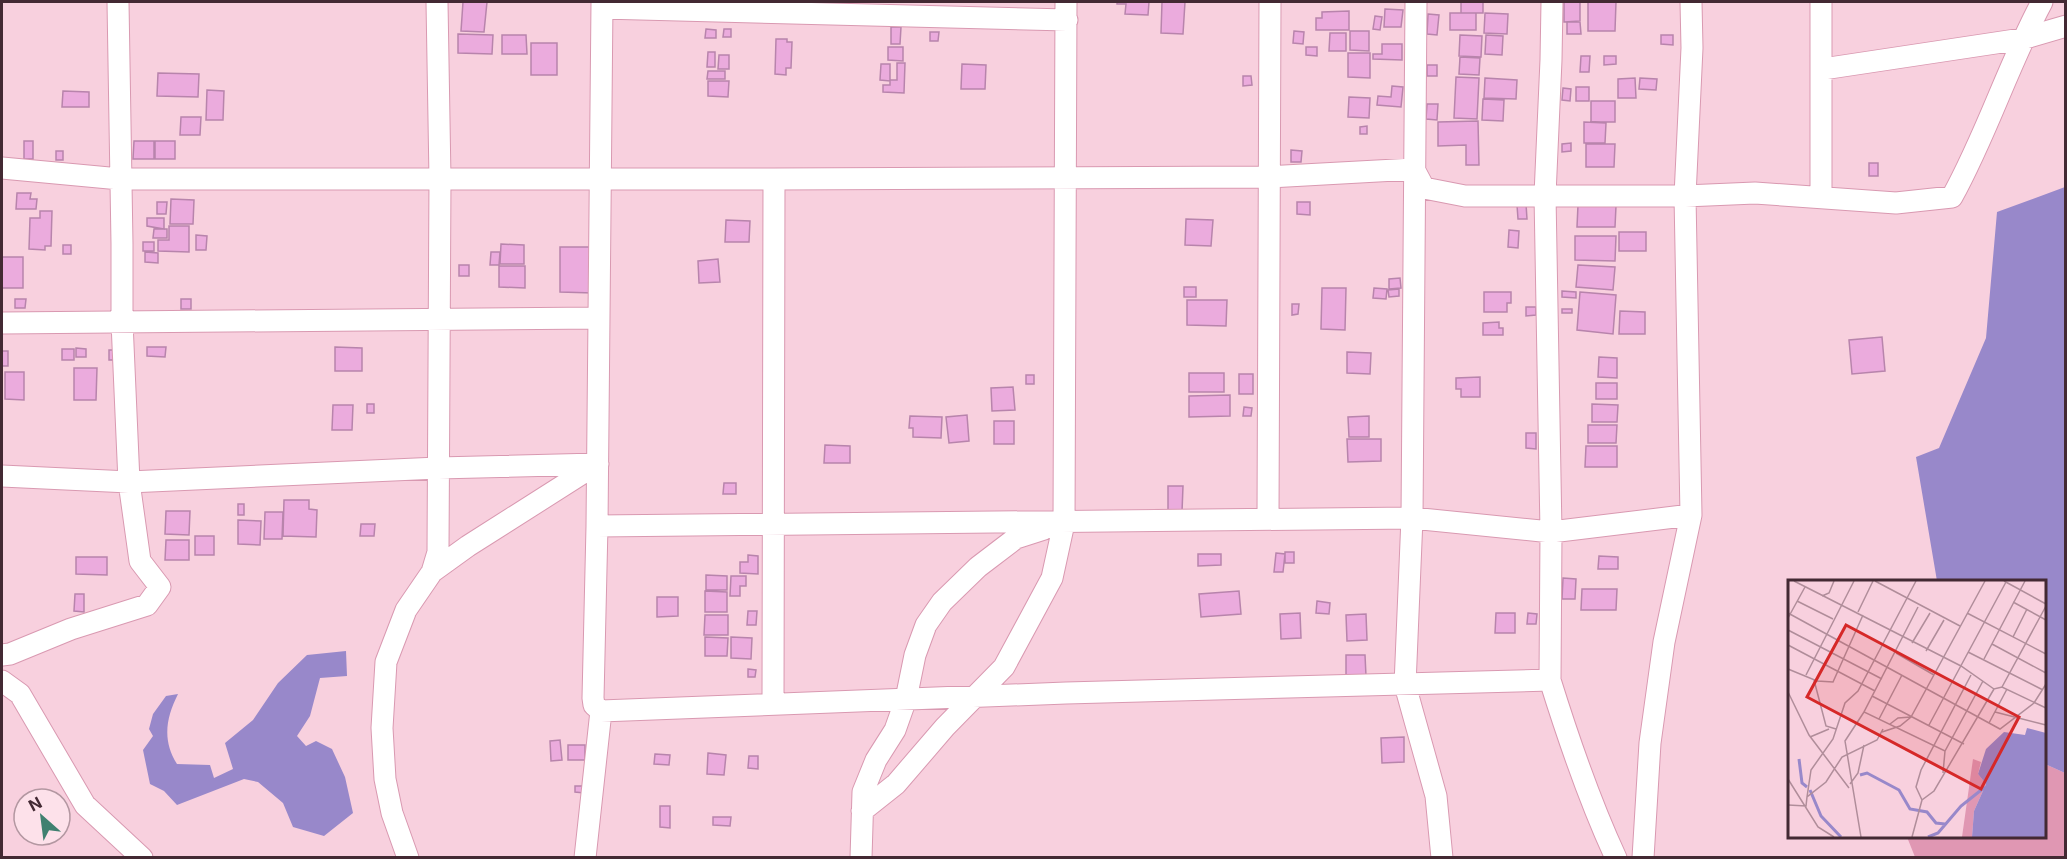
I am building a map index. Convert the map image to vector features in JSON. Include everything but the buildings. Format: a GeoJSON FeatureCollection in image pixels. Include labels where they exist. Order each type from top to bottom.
{"type":"FeatureCollection","features":[{"type":"Feature","properties":{"kind":"street"},"geometry":{"type":"LineString","coordinates":[[2,655],[10,654],[70,629],[147,605],[160,586],[140,561],[129,482],[122,322],[118,2]]}},
{"type":"Feature","properties":{"kind":"street"},"geometry":{"type":"LineString","coordinates":[[408,858],[392,813],[385,779],[382,728],[386,662],[406,610],[432,572],[438,552],[440,179],[437,2]]}},
{"type":"Feature","properties":{"kind":"street"},"geometry":{"type":"LineString","coordinates":[[1268,519],[1270,2]]}},
{"type":"Feature","properties":{"kind":"street"},"geometry":{"type":"LineString","coordinates":[[1416,2],[1412,518],[1405,686],[1436,796],[1442,858]]}},
{"type":"Feature","properties":{"kind":"street"},"geometry":{"type":"LineString","coordinates":[[1552,2],[1545,195],[1551,532],[1550,680],[1574,758],[1616,858]]}},
{"type":"Feature","properties":{"kind":"street"},"geometry":{"type":"LineString","coordinates":[[1643,858],[1650,743],[1664,642],[1691,515],[1684,196],[1692,48],[1692,2]]}},
{"type":"Feature","properties":{"kind":"street"},"geometry":{"type":"LineString","coordinates":[[1821,2],[1823,69],[1821,197]]}},
{"type":"Feature","properties":{"kind":"street"},"geometry":{"type":"LineString","coordinates":[[1414,169],[1424,188],[1465,196],[1684,196],[1755,193],[1896,202],[1952,197],[1972,161],[2022,39],[2042,2]]}},
{"type":"Feature","properties":{"kind":"street"},"geometry":{"type":"LineString","coordinates":[[862,811],[896,784],[945,727],[976,697],[1004,667],[1052,578],[1064,523],[1066,11],[602,5],[598,464],[592,698],[594,705],[601,711],[906,699],[976,697],[1405,686],[1550,680]]}},
{"type":"Feature","properties":{"kind":"street"},"geometry":{"type":"LineString","coordinates":[[1823,69],[2022,39],[2066,26]]}},
{"type":"Feature","properties":{"kind":"street"},"geometry":{"type":"LineString","coordinates":[[2,168],[120,179],[1067,179],[1268,177],[1414,169]]}},
{"type":"Feature","properties":{"kind":"street"},"geometry":{"type":"LineString","coordinates":[[773,704],[774,179]]}},
{"type":"Feature","properties":{"kind":"street"},"geometry":{"type":"LineString","coordinates":[[2,322],[599,318]]}},
{"type":"Feature","properties":{"kind":"street"},"geometry":{"type":"LineString","coordinates":[[2,476],[129,482],[438,468],[598,464]]}},
{"type":"Feature","properties":{"kind":"street"},"geometry":{"type":"LineString","coordinates":[[432,572],[468,546],[598,464]]}},
{"type":"Feature","properties":{"kind":"street"},"geometry":{"type":"LineString","coordinates":[[597,526],[1412,518],[1551,532],[1691,515]]}},
{"type":"Feature","properties":{"kind":"street"},"geometry":{"type":"LineString","coordinates":[[861,858],[863,792],[876,760],[895,730],[906,699],[915,655],[926,625],[942,602],[978,567],[1017,537],[1064,523]]}},
{"type":"Feature","properties":{"kind":"street"},"geometry":{"type":"LineString","coordinates":[[2,681],[20,694],[85,805],[142,858]]}},
{"type":"Feature","properties":{"kind":"street"},"geometry":{"type":"LineString","coordinates":[[585,858],[601,711]]}},
{"type":"Feature","properties":{"kind":"shaded area"},"geometry":{"type":"Polygon","coordinates":[[[2066,187],[2065,773],[2046,764],[2046,580],[1937,580],[1916,457],[1939,448],[1986,338],[1997,212],[2066,187]]]}},
{"type":"Feature","properties":{"kind":"shaded area"},"geometry":{"type":"Polygon","coordinates":[[[346,651],[347,676],[320,678],[310,716],[297,736],[306,746],[316,741],[332,749],[345,777],[353,813],[324,836],[293,827],[283,803],[258,782],[244,779],[177,805],[164,791],[150,784],[143,750],[153,736],[149,729],[153,714],[166,696],[178,694],[167,729],[169,746],[177,764],[210,765],[214,778],[233,769],[225,743],[253,720],[278,683],[307,655],[346,651]]]}},
{"type":"Feature","properties":{"kind":"shaded area"},"geometry":{"type":"Polygon","coordinates":[[[2046,764],[2065,773],[2065,857],[1915,857],[1907,838],[2046,838],[2046,764]]]}}]}
